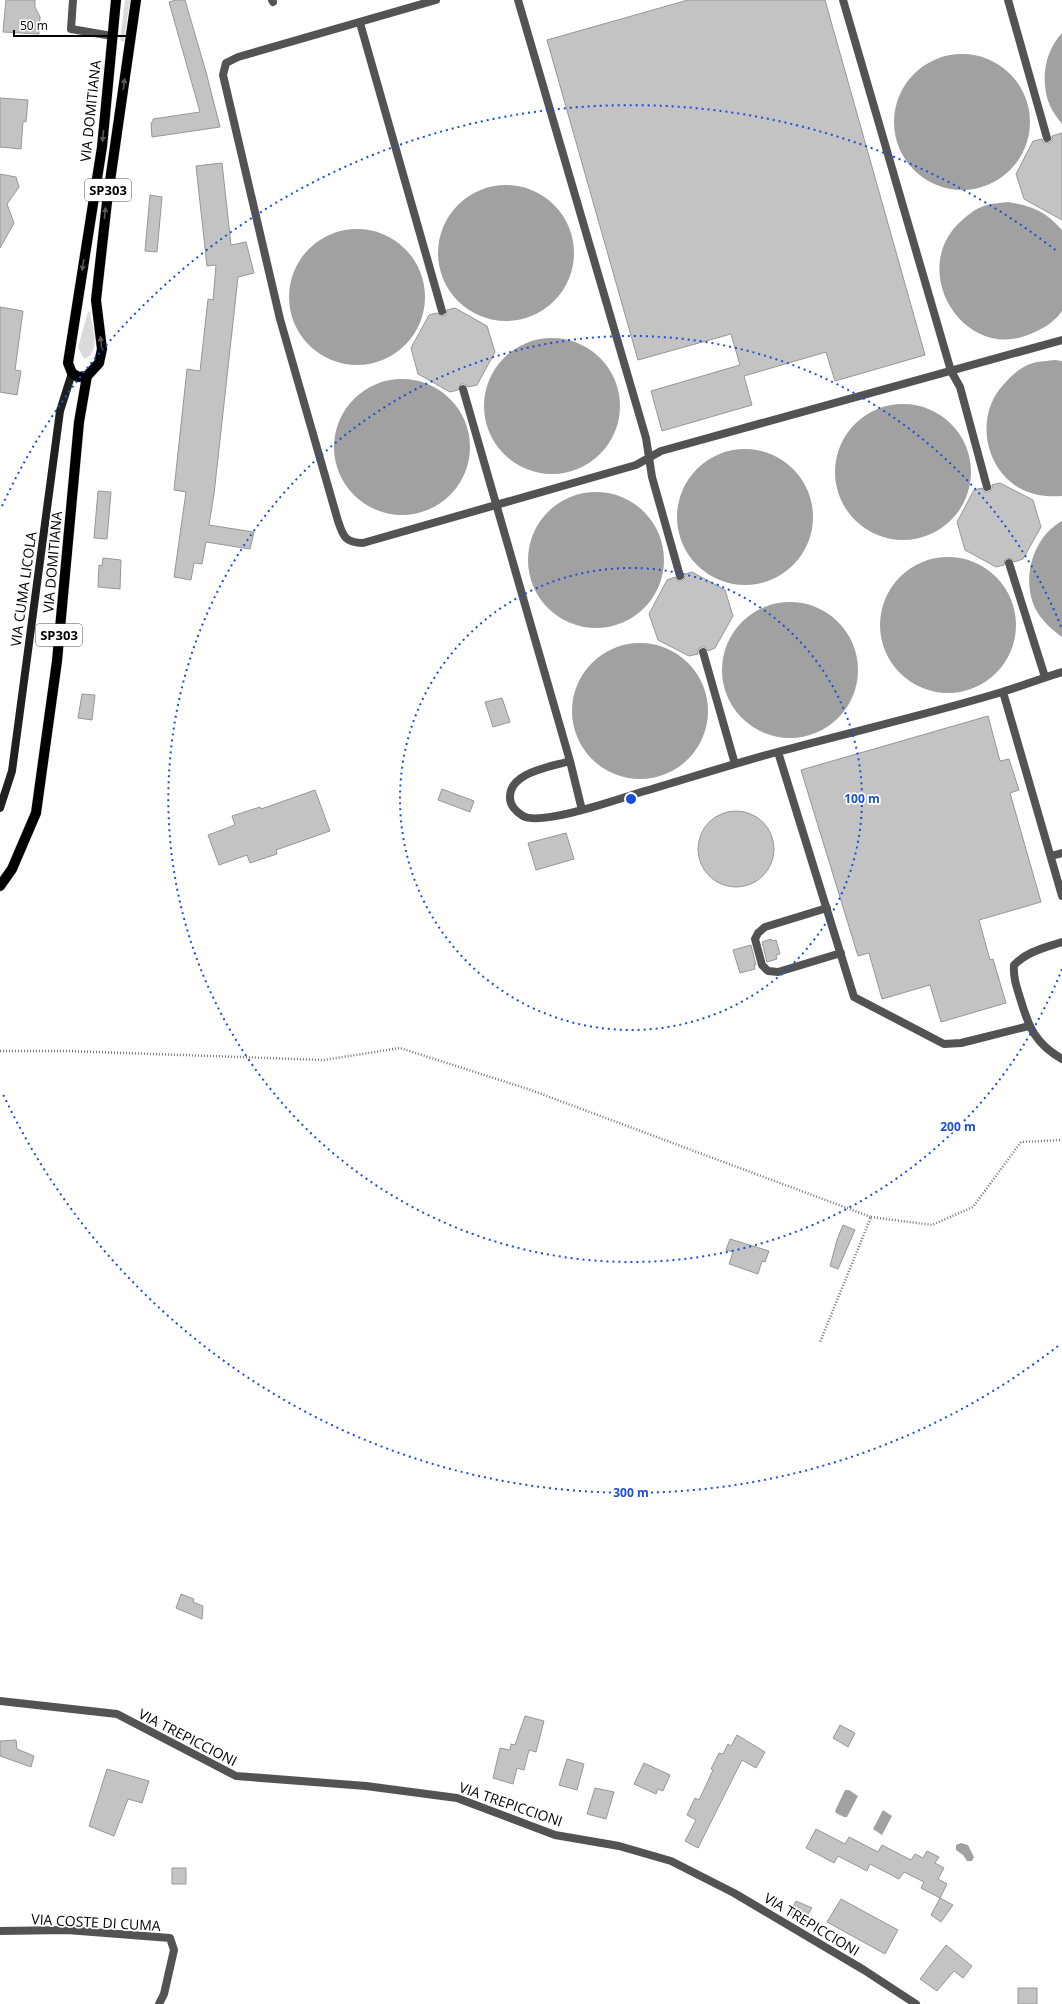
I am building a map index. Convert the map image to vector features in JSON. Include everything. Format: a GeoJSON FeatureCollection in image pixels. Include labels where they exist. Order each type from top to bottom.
{"type":"FeatureCollection","features":[{"type":"Feature","properties":{"kind":"main road","name":"VIA DOMITIANA"},"geometry":{"type":"LineString","coordinates":[[72,373],[68,363],[102,147],[116,0]]}},
{"type":"Feature","properties":{"kind":"main road","name":"VIA DOMITIANA"},"geometry":{"type":"LineString","coordinates":[[0,886],[12,869],[36,813],[57,661],[79,422],[87,376],[99,363],[102,349],[96,300],[106,202],[136,0]]}},
{"type":"Feature","properties":{"kind":"main road"},"geometry":{"type":"LineString","coordinates":[[72,373],[78,377],[87,376]]}},
{"type":"Feature","properties":{"kind":"street"},"geometry":{"type":"LineString","coordinates":[[73,0],[71,29],[112,36]]}},
{"type":"Feature","properties":{"kind":"street"},"geometry":{"type":"LineString","coordinates":[[436,0],[238,57],[226,63],[223,75],[288,349],[344,536],[353,543],[363,543],[636,465],[661,451],[1062,340]]}},
{"type":"Feature","properties":{"kind":"street"},"geometry":{"type":"LineString","coordinates":[[518,0],[646,438],[652,476],[680,576]]}},
{"type":"Feature","properties":{"kind":"street"},"geometry":{"type":"LineString","coordinates":[[843,0],[951,371],[960,386],[987,487]]}},
{"type":"Feature","properties":{"kind":"street"},"geometry":{"type":"LineString","coordinates":[[1008,0],[1047,138]]}},
{"type":"Feature","properties":{"kind":"street"},"geometry":{"type":"LineString","coordinates":[[360,22],[442,311]]}},
{"type":"Feature","properties":{"kind":"street","name":"VIA CUMA LICOLA"},"geometry":{"type":"LineString","coordinates":[[0,808],[12,771],[60,411],[72,373]]}},
{"type":"Feature","properties":{"kind":"street"},"geometry":{"type":"LineString","coordinates":[[463,389],[570,761],[582,810]]}},
{"type":"Feature","properties":{"kind":"street"},"geometry":{"type":"LineString","coordinates":[[1009,564],[1045,677]]}},
{"type":"Feature","properties":{"kind":"street"},"geometry":{"type":"LineString","coordinates":[[703,652],[735,764]]}},
{"type":"Feature","properties":{"kind":"street"},"geometry":{"type":"LineString","coordinates":[[570,761],[520,778],[513,786],[510,793],[510,801],[521,815],[530,819],[582,810],[735,764],[1003,692],[1062,672]]}},
{"type":"Feature","properties":{"kind":"street"},"geometry":{"type":"LineString","coordinates":[[1003,692],[1062,896]]}},
{"type":"Feature","properties":{"kind":"street"},"geometry":{"type":"LineString","coordinates":[[778,752],[854,997],[944,1044],[961,1043],[1029,1026]]}},
{"type":"Feature","properties":{"kind":"street"},"geometry":{"type":"LineString","coordinates":[[1051,856],[1062,853]]}},
{"type":"Feature","properties":{"kind":"street"},"geometry":{"type":"LineString","coordinates":[[827,908],[765,927],[758,933],[755,939],[762,965],[768,971],[778,972],[841,952]]}},
{"type":"Feature","properties":{"kind":"street"},"geometry":{"type":"LineString","coordinates":[[1062,942],[1029,952],[1014,964],[1013,977],[1029,1026],[1041,1042],[1062,1059]]}},
{"type":"Feature","properties":{"kind":"street","name":"VIA TREPICCIONI"},"geometry":{"type":"LineString","coordinates":[[0,1701],[117,1714],[236,1776],[366,1786],[457,1798],[555,1835],[619,1846],[671,1861],[734,1893],[864,1970],[916,2004]]}},
{"type":"Feature","properties":{"kind":"street","name":"VIA COSTE DI CUMA"},"geometry":{"type":"LineString","coordinates":[[0,1932],[67,1930],[170,1938],[174,1950],[164,1994],[159,2004]]}},
{"type":"Feature","properties":{"kind":"path"},"geometry":{"type":"LineString","coordinates":[[0,1052],[75,1052],[324,1060],[400,1048],[528,1089],[871,1217],[932,1225],[973,1207],[1021,1142],[1062,1140]]}},
{"type":"Feature","properties":{"kind":"path"},"geometry":{"type":"LineString","coordinates":[[820,1342],[871,1217]]}},
{"type":"Feature","properties":{"kind":"shaded area"},"geometry":{"type":"Polygon","coordinates":[[[125,0],[130,0],[124,41],[122,42],[120,40],[125,0]]]}},
{"type":"Feature","properties":{"kind":"shaded area"},"geometry":{"type":"Polygon","coordinates":[[[1062,33],[1062,124],[1050,106],[1045,87],[1045,77],[1051,49],[1062,33]]]}},
{"type":"Feature","properties":{"kind":"shaded area"},"geometry":{"type":"Polygon","coordinates":[[[955,54],[969,54],[988,59],[1000,65],[1015,79],[1025,96],[1029,109],[1029,135],[1025,148],[1019,160],[1005,175],[1000,179],[982,187],[969,190],[955,190],[936,185],[924,179],[909,165],[905,160],[897,142],[894,129],[894,115],[899,96],[905,84],[919,69],[924,65],[942,57],[955,54]]]}},
{"type":"Feature","properties":{"kind":"shaded area"},"geometry":{"type":"Polygon","coordinates":[[[499,185],[513,185],[532,190],[544,196],[559,210],[569,227],[573,240],[573,266],[569,279],[563,291],[549,306],[544,310],[526,318],[513,321],[499,321],[480,316],[468,310],[453,296],[449,291],[441,273],[438,260],[438,246],[443,227],[449,215],[463,200],[468,196],[486,188],[499,185]]]}},
{"type":"Feature","properties":{"kind":"shaded area"},"geometry":{"type":"Polygon","coordinates":[[[1008,202],[1025,205],[1038,210],[1050,218],[1062,230],[1062,311],[1051,323],[1038,331],[1028,335],[1005,340],[984,335],[965,324],[951,308],[942,288],[939,267],[944,245],[960,222],[978,208],[1008,202]]]}},
{"type":"Feature","properties":{"kind":"shaded area"},"geometry":{"type":"Polygon","coordinates":[[[350,229],[364,229],[383,234],[395,240],[410,254],[420,271],[424,284],[424,310],[420,323],[414,335],[400,350],[395,354],[377,362],[364,365],[350,365],[331,360],[319,354],[304,340],[300,335],[292,317],[289,304],[289,290],[294,271],[300,259],[314,244],[319,240],[337,232],[350,229]]]}},
{"type":"Feature","properties":{"kind":"shaded area"},"geometry":{"type":"Polygon","coordinates":[[[88,312],[90,312],[94,345],[90,356],[84,359],[78,347],[88,312]]]}},
{"type":"Feature","properties":{"kind":"shaded area"},"geometry":{"type":"Polygon","coordinates":[[[545,338],[559,338],[578,343],[590,349],[605,363],[615,380],[619,393],[619,419],[615,432],[609,444],[595,459],[590,463],[572,471],[559,474],[545,474],[526,469],[514,463],[499,449],[495,444],[487,426],[484,413],[484,399],[489,380],[495,368],[509,353],[514,349],[532,341],[545,338]]]}},
{"type":"Feature","properties":{"kind":"shaded area"},"geometry":{"type":"Polygon","coordinates":[[[1055,360],[1062,361],[1062,496],[1042,496],[1023,490],[1010,481],[999,470],[992,456],[988,442],[987,426],[989,411],[995,397],[1010,377],[1029,364],[1055,360]]]}},
{"type":"Feature","properties":{"kind":"shaded area"},"geometry":{"type":"Polygon","coordinates":[[[395,379],[409,379],[428,384],[440,390],[455,404],[465,421],[469,434],[469,460],[465,473],[459,485],[445,500],[440,504],[422,512],[409,515],[395,515],[376,510],[364,504],[349,490],[345,485],[337,467],[334,454],[334,440],[339,421],[345,409],[359,394],[364,390],[382,382],[395,379]]]}},
{"type":"Feature","properties":{"kind":"shaded area"},"geometry":{"type":"Polygon","coordinates":[[[896,404],[910,404],[929,409],[941,415],[956,429],[966,446],[970,459],[970,485],[966,498],[960,510],[946,525],[941,529],[923,537],[910,540],[896,540],[877,535],[865,529],[850,515],[846,510],[838,492],[835,479],[835,465],[840,446],[846,434],[860,419],[865,415],[883,407],[896,404]]]}},
{"type":"Feature","properties":{"kind":"shaded area"},"geometry":{"type":"Polygon","coordinates":[[[738,449],[752,449],[771,454],[783,460],[798,474],[808,491],[812,504],[812,530],[808,543],[802,555],[788,570],[783,574],[765,582],[752,585],[738,585],[719,580],[707,574],[692,560],[688,555],[680,537],[677,524],[677,510],[682,491],[688,479],[702,464],[707,460],[725,452],[738,449]]]}},
{"type":"Feature","properties":{"kind":"shaded area"},"geometry":{"type":"Polygon","coordinates":[[[589,492],[603,492],[622,497],[634,503],[649,517],[659,534],[663,547],[663,573],[659,586],[653,598],[639,613],[634,617],[616,625],[603,628],[589,628],[570,623],[558,617],[543,603],[539,598],[531,580],[528,567],[528,553],[533,534],[539,522],[553,507],[558,503],[576,495],[589,492]]]}},
{"type":"Feature","properties":{"kind":"shaded area"},"geometry":{"type":"Polygon","coordinates":[[[1062,521],[1062,637],[1047,624],[1037,612],[1031,596],[1029,584],[1032,559],[1037,548],[1052,528],[1062,521]]]}},
{"type":"Feature","properties":{"kind":"shaded area"},"geometry":{"type":"Polygon","coordinates":[[[941,557],[955,557],[974,562],[986,568],[1001,582],[1011,599],[1015,612],[1015,638],[1011,651],[1005,663],[991,678],[986,682],[968,690],[955,693],[941,693],[922,688],[910,682],[895,668],[891,663],[883,645],[880,632],[880,618],[885,599],[891,587],[905,572],[910,568],[928,560],[941,557]]]}},
{"type":"Feature","properties":{"kind":"shaded area"},"geometry":{"type":"Polygon","coordinates":[[[783,602],[797,602],[816,607],[828,613],[843,627],[853,644],[857,657],[857,683],[853,696],[847,708],[833,723],[828,727],[810,735],[797,738],[783,738],[764,733],[752,727],[737,713],[733,708],[725,690],[722,677],[722,663],[727,644],[733,632],[747,617],[752,613],[770,605],[783,602]]]}},
{"type":"Feature","properties":{"kind":"shaded area"},"geometry":{"type":"Polygon","coordinates":[[[633,643],[647,643],[666,648],[678,654],[693,668],[703,685],[707,698],[707,724],[703,737],[697,749],[683,764],[678,768],[660,776],[647,779],[633,779],[614,774],[602,768],[587,754],[583,749],[575,731],[572,718],[572,704],[577,685],[583,673],[597,658],[602,654],[620,646],[633,643]]]}},
{"type":"Feature","properties":{"kind":"shaded area"},"geometry":{"type":"Polygon","coordinates":[[[845,1790],[849,1790],[858,1796],[847,1817],[836,1813],[835,1811],[845,1790]]]}},
{"type":"Feature","properties":{"kind":"shaded area"},"geometry":{"type":"Polygon","coordinates":[[[883,1810],[892,1816],[882,1835],[873,1829],[883,1810]]]}},
{"type":"Feature","properties":{"kind":"shaded area"},"geometry":{"type":"Polygon","coordinates":[[[961,1843],[968,1845],[974,1857],[972,1861],[967,1861],[963,1855],[956,1850],[956,1845],[961,1843]]]}},
{"type":"Feature","properties":{"kind":"building"},"geometry":{"type":"Polygon","coordinates":[[[6,0],[35,0],[35,7],[40,17],[39,34],[3,32],[6,0]]]}},
{"type":"Feature","properties":{"kind":"building"},"geometry":{"type":"Polygon","coordinates":[[[185,0],[220,127],[152,137],[151,123],[153,122],[153,119],[200,112],[169,2],[185,0]]]}},
{"type":"Feature","properties":{"kind":"building"},"geometry":{"type":"Polygon","coordinates":[[[688,0],[825,0],[925,355],[835,381],[826,352],[744,376],[752,405],[662,431],[651,391],[740,365],[731,334],[638,360],[547,40],[688,0]]]}},
{"type":"Feature","properties":{"kind":"building"},"geometry":{"type":"Polygon","coordinates":[[[0,98],[28,100],[26,122],[23,121],[21,149],[0,147],[0,98]]]}},
{"type":"Feature","properties":{"kind":"building"},"geometry":{"type":"Polygon","coordinates":[[[1062,133],[1062,220],[1024,199],[1016,174],[1033,141],[1042,139],[1043,142],[1049,143],[1052,140],[1052,136],[1062,133]]]}},
{"type":"Feature","properties":{"kind":"building"},"geometry":{"type":"Polygon","coordinates":[[[222,163],[231,245],[246,242],[254,273],[238,277],[214,494],[209,525],[254,532],[250,549],[206,542],[202,564],[194,563],[191,580],[174,577],[186,492],[174,490],[187,369],[200,371],[208,299],[213,300],[216,265],[207,266],[196,166],[222,163]]]}},
{"type":"Feature","properties":{"kind":"building"},"geometry":{"type":"Polygon","coordinates":[[[0,174],[16,177],[19,187],[7,204],[14,223],[0,248],[0,174]]]}},
{"type":"Feature","properties":{"kind":"building"},"geometry":{"type":"Polygon","coordinates":[[[150,195],[162,197],[157,252],[145,251],[150,195]]]}},
{"type":"Feature","properties":{"kind":"building"},"geometry":{"type":"Polygon","coordinates":[[[0,307],[23,311],[15,370],[21,371],[17,395],[0,392],[0,307]]]}},
{"type":"Feature","properties":{"kind":"building"},"geometry":{"type":"Polygon","coordinates":[[[455,308],[487,326],[495,352],[477,385],[468,387],[465,384],[461,384],[458,390],[450,392],[418,374],[411,348],[429,315],[437,313],[443,316],[446,315],[447,310],[455,308]]]}},
{"type":"Feature","properties":{"kind":"building"},"geometry":{"type":"Polygon","coordinates":[[[1000,483],[1033,500],[1041,527],[1023,559],[1014,562],[1012,559],[1008,558],[1005,560],[1004,565],[996,567],[965,550],[957,522],[974,490],[982,488],[985,492],[989,492],[992,489],[992,485],[1000,483]]]}},
{"type":"Feature","properties":{"kind":"building"},"geometry":{"type":"Polygon","coordinates":[[[98,491],[111,492],[107,539],[94,538],[98,491]]]}},
{"type":"Feature","properties":{"kind":"building"},"geometry":{"type":"Polygon","coordinates":[[[103,558],[121,560],[120,589],[98,587],[99,565],[102,566],[103,558]]]}},
{"type":"Feature","properties":{"kind":"building"},"geometry":{"type":"Polygon","coordinates":[[[692,572],[725,590],[733,616],[715,648],[708,651],[705,647],[701,647],[698,650],[698,654],[689,656],[658,640],[649,614],[667,580],[675,577],[678,581],[682,581],[685,578],[685,574],[692,572]]]}},
{"type":"Feature","properties":{"kind":"building"},"geometry":{"type":"Polygon","coordinates":[[[82,694],[95,695],[92,720],[78,718],[82,694]]]}},
{"type":"Feature","properties":{"kind":"building"},"geometry":{"type":"Polygon","coordinates":[[[502,698],[510,722],[493,727],[485,702],[502,698]]]}},
{"type":"Feature","properties":{"kind":"building"},"geometry":{"type":"Polygon","coordinates":[[[988,716],[1000,761],[1009,759],[1019,790],[1010,793],[1041,902],[979,920],[990,960],[993,959],[1006,1003],[941,1022],[930,985],[882,999],[869,953],[858,956],[801,770],[988,716]]]}},
{"type":"Feature","properties":{"kind":"building"},"geometry":{"type":"Polygon","coordinates":[[[442,789],[474,801],[470,812],[438,800],[442,789]]]}},
{"type":"Feature","properties":{"kind":"building"},"geometry":{"type":"Polygon","coordinates":[[[315,790],[330,831],[276,850],[277,854],[250,863],[247,855],[219,865],[208,835],[235,825],[232,816],[260,807],[261,809],[315,790]]]}},
{"type":"Feature","properties":{"kind":"building"},"geometry":{"type":"Polygon","coordinates":[[[736,811],[750,814],[763,822],[771,835],[774,849],[771,863],[763,876],[750,884],[736,887],[722,884],[709,876],[701,863],[698,849],[701,835],[709,822],[722,814],[736,811]]]}},
{"type":"Feature","properties":{"kind":"building"},"geometry":{"type":"Polygon","coordinates":[[[566,833],[574,859],[536,870],[528,843],[566,833]]]}},
{"type":"Feature","properties":{"kind":"building"},"geometry":{"type":"Polygon","coordinates":[[[771,939],[772,941],[776,940],[780,954],[776,955],[777,959],[767,962],[762,942],[771,939]]]}},
{"type":"Feature","properties":{"kind":"building"},"geometry":{"type":"Polygon","coordinates":[[[751,945],[756,965],[754,965],[755,969],[740,973],[733,950],[751,945]]]}},
{"type":"Feature","properties":{"kind":"building"},"geometry":{"type":"Polygon","coordinates":[[[843,1225],[855,1230],[838,1269],[830,1266],[843,1225]]]}},
{"type":"Feature","properties":{"kind":"building"},"geometry":{"type":"Polygon","coordinates":[[[730,1239],[769,1251],[765,1262],[762,1261],[758,1274],[729,1264],[733,1252],[726,1250],[730,1239]]]}},
{"type":"Feature","properties":{"kind":"building"},"geometry":{"type":"Polygon","coordinates":[[[181,1594],[194,1599],[193,1602],[203,1606],[202,1619],[176,1608],[181,1594]]]}},
{"type":"Feature","properties":{"kind":"building"},"geometry":{"type":"Polygon","coordinates":[[[525,1716],[544,1721],[536,1752],[529,1750],[524,1770],[517,1768],[513,1784],[493,1778],[500,1748],[510,1750],[511,1744],[515,1745],[525,1716]]]}},
{"type":"Feature","properties":{"kind":"building"},"geometry":{"type":"Polygon","coordinates":[[[840,1725],[855,1733],[848,1747],[833,1738],[840,1725]]]}},
{"type":"Feature","properties":{"kind":"building"},"geometry":{"type":"Polygon","coordinates":[[[737,1735],[765,1752],[756,1768],[742,1760],[698,1848],[685,1841],[696,1820],[687,1815],[695,1798],[699,1800],[719,1753],[723,1754],[728,1744],[731,1746],[737,1735]]]}},
{"type":"Feature","properties":{"kind":"building"},"geometry":{"type":"Polygon","coordinates":[[[16,1740],[17,1749],[34,1756],[31,1767],[0,1756],[0,1741],[16,1740]]]}},
{"type":"Feature","properties":{"kind":"building"},"geometry":{"type":"Polygon","coordinates":[[[567,1759],[584,1764],[577,1790],[559,1785],[567,1759]]]}},
{"type":"Feature","properties":{"kind":"building"},"geometry":{"type":"Polygon","coordinates":[[[644,1763],[670,1775],[663,1791],[658,1789],[656,1794],[634,1784],[644,1763]]]}},
{"type":"Feature","properties":{"kind":"building"},"geometry":{"type":"Polygon","coordinates":[[[107,1769],[149,1781],[142,1803],[128,1799],[114,1836],[89,1826],[107,1769]]]}},
{"type":"Feature","properties":{"kind":"building"},"geometry":{"type":"Polygon","coordinates":[[[595,1788],[614,1792],[606,1819],[587,1814],[595,1788]]]}},
{"type":"Feature","properties":{"kind":"building"},"geometry":{"type":"Polygon","coordinates":[[[816,1829],[845,1844],[849,1837],[878,1852],[882,1845],[911,1860],[915,1854],[923,1858],[927,1851],[939,1857],[935,1863],[944,1868],[938,1879],[947,1884],[940,1898],[921,1888],[924,1882],[904,1872],[899,1879],[870,1864],[867,1871],[838,1856],[834,1863],[806,1848],[816,1829]]]}},
{"type":"Feature","properties":{"kind":"building"},"geometry":{"type":"Polygon","coordinates":[[[172,1868],[186,1868],[186,1884],[172,1884],[172,1868]]]}},
{"type":"Feature","properties":{"kind":"building"},"geometry":{"type":"Polygon","coordinates":[[[940,1898],[953,1905],[941,1922],[931,1915],[940,1898]]]}},
{"type":"Feature","properties":{"kind":"building"},"geometry":{"type":"Polygon","coordinates":[[[841,1899],[898,1930],[885,1954],[827,1922],[841,1899]]]}},
{"type":"Feature","properties":{"kind":"building"},"geometry":{"type":"Polygon","coordinates":[[[796,1901],[812,1908],[803,1922],[789,1914],[796,1901]]]}},
{"type":"Feature","properties":{"kind":"building"},"geometry":{"type":"Polygon","coordinates":[[[946,1945],[972,1966],[963,1978],[954,1971],[937,1991],[920,1979],[946,1945]]]}},
{"type":"Feature","properties":{"kind":"building"},"geometry":{"type":"Polygon","coordinates":[[[1018,1988],[1037,1988],[1037,2004],[1018,2004],[1018,1988]]]}}]}
